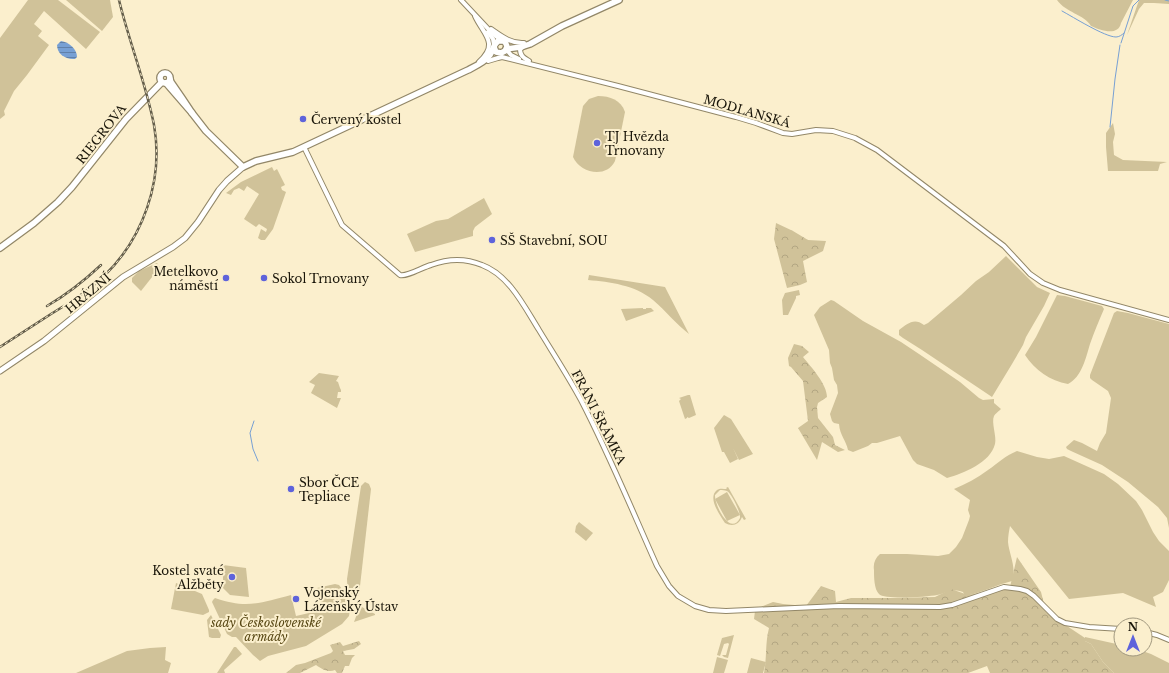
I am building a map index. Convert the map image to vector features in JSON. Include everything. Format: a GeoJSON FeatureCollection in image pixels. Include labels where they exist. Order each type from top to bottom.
{"type":"FeatureCollection","features":[{"type":"Feature","properties":{"kind":"main road"},"geometry":{"type":"LineString","coordinates":[[166,81],[173,85],[206,131],[243,167],[256,161],[285,155],[304,147],[476,67],[500,53],[504,53],[506,49],[532,43],[550,32],[619,0]]}},
{"type":"Feature","properties":{"kind":"main road"},"geometry":{"type":"LineString","coordinates":[[468,70],[486,59],[491,54],[498,41],[512,45],[523,45]]}},
{"type":"Feature","properties":{"kind":"main road"},"geometry":{"type":"LineString","coordinates":[[504,42],[507,46],[506,49]]}},
{"type":"Feature","properties":{"kind":"main road"},"geometry":{"type":"LineString","coordinates":[[494,46],[495,51],[500,53]]}},
{"type":"Feature","properties":{"kind":"main road"},"geometry":{"type":"LineString","coordinates":[[166,81],[181,101]]}},
{"type":"Feature","properties":{"kind":"main road","name":"RIEGROVA"},"geometry":{"type":"LineString","coordinates":[[0,248],[34,223],[72,188],[126,119],[151,92],[166,81]]}},
{"type":"Feature","properties":{"kind":"main road"},"geometry":{"type":"LineString","coordinates":[[151,92],[165,87],[171,91],[192,113]]}},
{"type":"Feature","properties":{"kind":"main road","name":"HRÁZNÍ"},"geometry":{"type":"LineString","coordinates":[[0,371],[44,341],[123,277],[173,247],[190,232],[227,180],[243,167]]}},
{"type":"Feature","properties":{"kind":"street"},"geometry":{"type":"LineString","coordinates":[[461,0],[491,36],[494,41],[494,46]]}},
{"type":"Feature","properties":{"kind":"street"},"geometry":{"type":"LineString","coordinates":[[475,16],[492,33],[504,42]]}},
{"type":"Feature","properties":{"kind":"street"},"geometry":{"type":"LineString","coordinates":[[475,16],[506,39],[523,45],[520,49],[521,54],[525,59],[544,67]]}},
{"type":"Feature","properties":{"kind":"street"},"geometry":{"type":"LineString","coordinates":[[468,70],[486,55],[489,47],[486,34],[475,16]]}},
{"type":"Feature","properties":{"kind":"street"},"geometry":{"type":"LineString","coordinates":[[506,49],[513,56],[530,61]]}},
{"type":"Feature","properties":{"kind":"street"},"geometry":{"type":"LineString","coordinates":[[500,53],[520,62]]}},
{"type":"Feature","properties":{"kind":"street"},"geometry":{"type":"LineString","coordinates":[[488,61],[501,57],[544,67]]}},
{"type":"Feature","properties":{"kind":"street","name":"MODLANSKÁ"},"geometry":{"type":"LineString","coordinates":[[544,67],[748,121],[783,133],[792,134],[816,130],[828,130],[849,136],[877,150],[1008,249],[1030,274],[1051,286],[1169,320]]}},
{"type":"Feature","properties":{"kind":"street","name":"FRÁNI ŠRÁMKA"},"geometry":{"type":"LineString","coordinates":[[304,147],[342,225],[400,275],[403,276],[430,265],[456,260],[474,262],[482,265],[500,276],[509,285],[529,314],[581,400],[612,463],[657,566],[669,586],[682,599],[703,609],[726,611],[839,606],[940,607],[952,605],[1004,587],[1027,591],[1057,619],[1065,623],[1083,627],[1113,629]]}},
{"type":"Feature","properties":{"kind":"street"},"geometry":{"type":"LineString","coordinates":[[1153,634],[1169,640]]}},
{"type":"Feature","properties":{"kind":"green space"},"geometry":{"type":"Polygon","coordinates":[[[28,0],[58,0],[100,32],[86,49],[44,11],[34,24],[42,31],[38,36],[49,45],[14,91],[4,111],[5,115],[0,119],[0,38],[28,0]]]}},
{"type":"Feature","properties":{"kind":"green space"},"geometry":{"type":"Polygon","coordinates":[[[66,0],[110,0],[113,17],[102,31],[66,0]]]}},
{"type":"Feature","properties":{"kind":"green space"},"geometry":{"type":"Polygon","coordinates":[[[1057,0],[1133,0],[1119,27],[1116,30],[1108,31],[1091,26],[1084,19],[1065,8],[1057,0]]]}},
{"type":"Feature","properties":{"kind":"green space"},"geometry":{"type":"Polygon","coordinates":[[[1139,0],[1169,0],[1169,4],[1144,3],[1139,9],[1127,35],[1139,0]]]}},
{"type":"Feature","properties":{"kind":"green space","name":"TJ Hvězda Trnovany"},"geometry":{"type":"Polygon","coordinates":[[[598,96],[607,97],[618,102],[621,104],[625,112],[615,161],[611,167],[606,170],[593,172],[581,167],[576,163],[573,157],[583,106],[589,99],[598,96]]]}},
{"type":"Feature","properties":{"kind":"green space"},"geometry":{"type":"Polygon","coordinates":[[[1113,123],[1115,134],[1113,142],[1114,155],[1123,160],[1167,162],[1160,164],[1158,171],[1108,171],[1106,133],[1113,123]]]}},
{"type":"Feature","properties":{"kind":"green space"},"geometry":{"type":"Polygon","coordinates":[[[272,167],[274,171],[277,169],[285,185],[281,187],[282,190],[286,192],[273,229],[265,240],[261,240],[258,238],[261,229],[266,232],[267,229],[259,224],[256,227],[244,219],[259,194],[247,186],[244,191],[239,188],[234,190],[231,195],[226,193],[241,182],[272,167]]]}},
{"type":"Feature","properties":{"kind":"green space"},"geometry":{"type":"Polygon","coordinates":[[[484,198],[492,214],[475,227],[473,236],[415,252],[407,234],[436,221],[448,219],[484,198]]]}},
{"type":"Feature","properties":{"kind":"green space"},"geometry":{"type":"Polygon","coordinates":[[[776,223],[808,240],[826,241],[823,251],[803,261],[807,282],[787,288],[774,239],[776,223]]]}},
{"type":"Feature","properties":{"kind":"green space"},"geometry":{"type":"Polygon","coordinates":[[[1006,256],[1037,287],[1050,293],[1023,345],[992,397],[903,338],[899,335],[899,330],[914,321],[924,325],[928,323],[1006,256]]]}},
{"type":"Feature","properties":{"kind":"green space"},"geometry":{"type":"Polygon","coordinates":[[[157,263],[160,267],[141,291],[132,282],[132,278],[139,271],[157,263]]]}},
{"type":"Feature","properties":{"kind":"green space"},"geometry":{"type":"Polygon","coordinates":[[[589,275],[665,287],[689,334],[658,304],[646,295],[622,285],[588,280],[589,275]]]}},
{"type":"Feature","properties":{"kind":"green space"},"geometry":{"type":"Polygon","coordinates":[[[799,290],[800,295],[796,296],[788,315],[783,315],[782,300],[785,293],[799,290]]]}},
{"type":"Feature","properties":{"kind":"green space"},"geometry":{"type":"Polygon","coordinates":[[[1057,295],[1102,306],[1104,309],[1093,335],[1083,366],[1077,377],[1068,384],[1061,383],[1038,370],[1025,355],[1036,337],[1057,295]]]}},
{"type":"Feature","properties":{"kind":"green space"},"geometry":{"type":"Polygon","coordinates":[[[831,300],[863,321],[901,342],[960,382],[979,398],[983,400],[994,399],[994,403],[1001,409],[993,419],[995,444],[988,457],[976,466],[947,478],[934,470],[917,464],[913,460],[900,436],[877,443],[872,443],[853,452],[848,450],[839,424],[832,421],[830,414],[838,393],[837,385],[834,380],[830,363],[829,350],[814,315],[820,307],[831,300]]]}},
{"type":"Feature","properties":{"kind":"green space"},"geometry":{"type":"Polygon","coordinates":[[[651,308],[654,311],[626,321],[621,309],[651,308]]]}},
{"type":"Feature","properties":{"kind":"green space"},"geometry":{"type":"Polygon","coordinates":[[[1117,311],[1169,324],[1169,528],[1167,518],[1158,507],[1128,482],[1102,465],[1067,449],[1066,447],[1074,440],[1097,451],[1106,433],[1111,398],[1108,391],[1092,380],[1090,375],[1114,313],[1117,311]]]}},
{"type":"Feature","properties":{"kind":"green space"},"geometry":{"type":"Polygon","coordinates":[[[794,344],[802,346],[809,352],[803,357],[818,376],[826,392],[827,397],[818,403],[818,418],[833,437],[835,445],[845,450],[838,452],[822,442],[817,460],[798,428],[808,421],[803,381],[789,366],[788,358],[794,344]]]}},
{"type":"Feature","properties":{"kind":"green space"},"geometry":{"type":"Polygon","coordinates":[[[319,373],[339,376],[336,381],[338,382],[341,392],[338,392],[337,398],[341,398],[337,408],[311,393],[315,385],[309,382],[319,373]]]}},
{"type":"Feature","properties":{"kind":"green space"},"geometry":{"type":"Polygon","coordinates":[[[690,395],[696,415],[685,419],[679,401],[681,399],[679,398],[690,395]]]}},
{"type":"Feature","properties":{"kind":"green space"},"geometry":{"type":"Polygon","coordinates":[[[724,415],[731,419],[753,454],[739,460],[733,448],[738,459],[730,463],[724,452],[722,452],[714,428],[724,415]]]}},
{"type":"Feature","properties":{"kind":"green space"},"geometry":{"type":"Polygon","coordinates":[[[1017,451],[1049,459],[1064,456],[1104,474],[1118,484],[1136,501],[1153,532],[1159,541],[1169,551],[1169,580],[1163,592],[1153,597],[1156,607],[1123,593],[1069,599],[1010,526],[1008,542],[1014,571],[1012,581],[965,596],[963,592],[955,590],[937,595],[916,597],[889,597],[883,596],[877,592],[874,579],[874,568],[877,557],[880,554],[938,556],[949,554],[962,538],[970,516],[968,510],[970,500],[954,489],[976,478],[1005,457],[1017,451]]]}},
{"type":"Feature","properties":{"kind":"green space"},"geometry":{"type":"Polygon","coordinates":[[[365,482],[369,484],[371,489],[359,595],[356,598],[349,590],[347,579],[361,486],[365,482]]]}},
{"type":"Feature","properties":{"kind":"green space"},"geometry":{"type":"Polygon","coordinates":[[[728,487],[746,519],[744,520],[742,517],[739,522],[735,524],[730,525],[725,523],[715,506],[713,497],[717,490],[727,489],[726,488],[728,487]],[[720,490],[715,495],[717,505],[723,517],[727,521],[732,524],[736,523],[740,516],[736,504],[727,491],[720,490]]]}},
{"type":"Feature","properties":{"kind":"green space"},"geometry":{"type":"Polygon","coordinates":[[[727,492],[740,515],[727,521],[715,499],[727,492]]]}},
{"type":"Feature","properties":{"kind":"green space"},"geometry":{"type":"Polygon","coordinates":[[[579,522],[593,533],[586,541],[575,532],[576,526],[579,522]]]}},
{"type":"Feature","properties":{"kind":"green space"},"geometry":{"type":"Polygon","coordinates":[[[1017,557],[1041,592],[1046,612],[1085,638],[1085,641],[1091,644],[1103,662],[1114,673],[990,673],[987,666],[968,673],[764,673],[769,628],[754,619],[755,611],[763,606],[773,602],[806,606],[821,586],[835,591],[836,602],[851,598],[935,597],[951,589],[968,595],[1010,587],[1017,557]]]}},
{"type":"Feature","properties":{"kind":"green space"},"geometry":{"type":"Polygon","coordinates":[[[223,565],[246,568],[249,597],[230,595],[223,588],[223,565]]]}},
{"type":"Feature","properties":{"kind":"green space"},"geometry":{"type":"Polygon","coordinates":[[[176,583],[202,594],[209,612],[203,615],[171,609],[176,583]]]}},
{"type":"Feature","properties":{"kind":"green space","name":"sady Československé armády"},"geometry":{"type":"Polygon","coordinates":[[[335,584],[339,585],[342,589],[350,609],[349,616],[342,624],[306,646],[268,656],[260,661],[236,637],[232,637],[227,634],[212,602],[215,598],[236,603],[253,604],[291,595],[296,616],[322,610],[317,588],[335,584]]]}},
{"type":"Feature","properties":{"kind":"green space"},"geometry":{"type":"Polygon","coordinates":[[[360,606],[375,614],[375,615],[354,622],[360,606]]]}},
{"type":"Feature","properties":{"kind":"green space"},"geometry":{"type":"Polygon","coordinates":[[[211,615],[221,635],[220,638],[209,637],[207,620],[211,615]]]}},
{"type":"Feature","properties":{"kind":"green space"},"geometry":{"type":"Polygon","coordinates":[[[734,635],[728,658],[722,655],[726,655],[728,643],[724,644],[720,656],[717,655],[722,638],[734,635]]]}},
{"type":"Feature","properties":{"kind":"green space"},"geometry":{"type":"Polygon","coordinates":[[[1085,637],[1113,643],[1113,657],[1153,657],[1153,655],[1169,663],[1169,673],[1114,673],[1103,662],[1091,644],[1085,641],[1085,637]]]}},
{"type":"Feature","properties":{"kind":"green space"},"geometry":{"type":"Polygon","coordinates":[[[359,641],[361,644],[354,649],[343,651],[345,655],[355,655],[349,666],[345,666],[342,673],[337,673],[335,670],[325,670],[316,665],[300,673],[286,673],[296,665],[331,653],[333,651],[330,645],[340,642],[343,646],[359,641]]]}},
{"type":"Feature","properties":{"kind":"green space"},"geometry":{"type":"Polygon","coordinates":[[[166,647],[165,660],[171,663],[168,673],[76,673],[127,651],[166,647]]]}},
{"type":"Feature","properties":{"kind":"green space"},"geometry":{"type":"Polygon","coordinates":[[[234,647],[236,647],[242,654],[224,670],[225,673],[217,673],[234,647]]]}},
{"type":"Feature","properties":{"kind":"green space"},"geometry":{"type":"Polygon","coordinates":[[[717,657],[728,660],[724,673],[713,673],[717,657]]]}},
{"type":"Feature","properties":{"kind":"green space"},"geometry":{"type":"Polygon","coordinates":[[[751,658],[766,662],[763,673],[747,673],[751,658]]]}},
{"type":"Feature","properties":{"kind":"water"},"geometry":{"type":"Polygon","coordinates":[[[61,41],[72,46],[77,54],[75,59],[65,57],[60,54],[57,45],[61,41]]]}},
{"type":"Feature","properties":{"kind":"waterway"},"geometry":{"type":"LineString","coordinates":[[1121,43],[1133,6],[1139,0]]}},
{"type":"Feature","properties":{"kind":"waterway"},"geometry":{"type":"LineString","coordinates":[[1165,0],[1169,1]]}},
{"type":"Feature","properties":{"kind":"waterway"},"geometry":{"type":"LineString","coordinates":[[1062,11],[1104,34],[1118,37],[1124,33]]}},
{"type":"Feature","properties":{"kind":"waterway"},"geometry":{"type":"LineString","coordinates":[[1110,127],[1120,45]]}},
{"type":"Feature","properties":{"kind":"waterway"},"geometry":{"type":"LineString","coordinates":[[254,421],[250,433],[253,449],[258,461]]}},
{"type":"Feature","properties":{"kind":"railway"},"geometry":{"type":"LineString","coordinates":[[0,347],[78,297],[103,277],[117,262],[129,245],[139,227],[147,207],[153,187],[156,167],[154,125],[147,94],[119,0]]}},
{"type":"Feature","properties":{"kind":"railway"},"geometry":{"type":"LineString","coordinates":[[47,306],[75,287],[101,265]]}},
{"type":"Feature","properties":{"kind":"place","name":"Červený kostel"},"geometry":{"type":"Point","coordinates":[303,119]}},
{"type":"Feature","properties":{"kind":"place","name":"TJ Hvězda Trnovany"},"geometry":{"type":"Point","coordinates":[597,143]}},
{"type":"Feature","properties":{"kind":"place","name":"SŠ Stavební, SOU"},"geometry":{"type":"Point","coordinates":[492,240]}},
{"type":"Feature","properties":{"kind":"place","name":"Metelkovo náměstí"},"geometry":{"type":"Point","coordinates":[226,278]}},
{"type":"Feature","properties":{"kind":"place","name":"Sokol Trnovany"},"geometry":{"type":"Point","coordinates":[264,278]}},
{"type":"Feature","properties":{"kind":"place","name":"Sbor ČCE Tepliace"},"geometry":{"type":"Point","coordinates":[291,489]}},
{"type":"Feature","properties":{"kind":"place","name":"Kostel svaté Alžběty"},"geometry":{"type":"Point","coordinates":[232,577]}},
{"type":"Feature","properties":{"kind":"place","name":"Vojenský Lázeňský Ústav"},"geometry":{"type":"Point","coordinates":[296,599]}}]}
